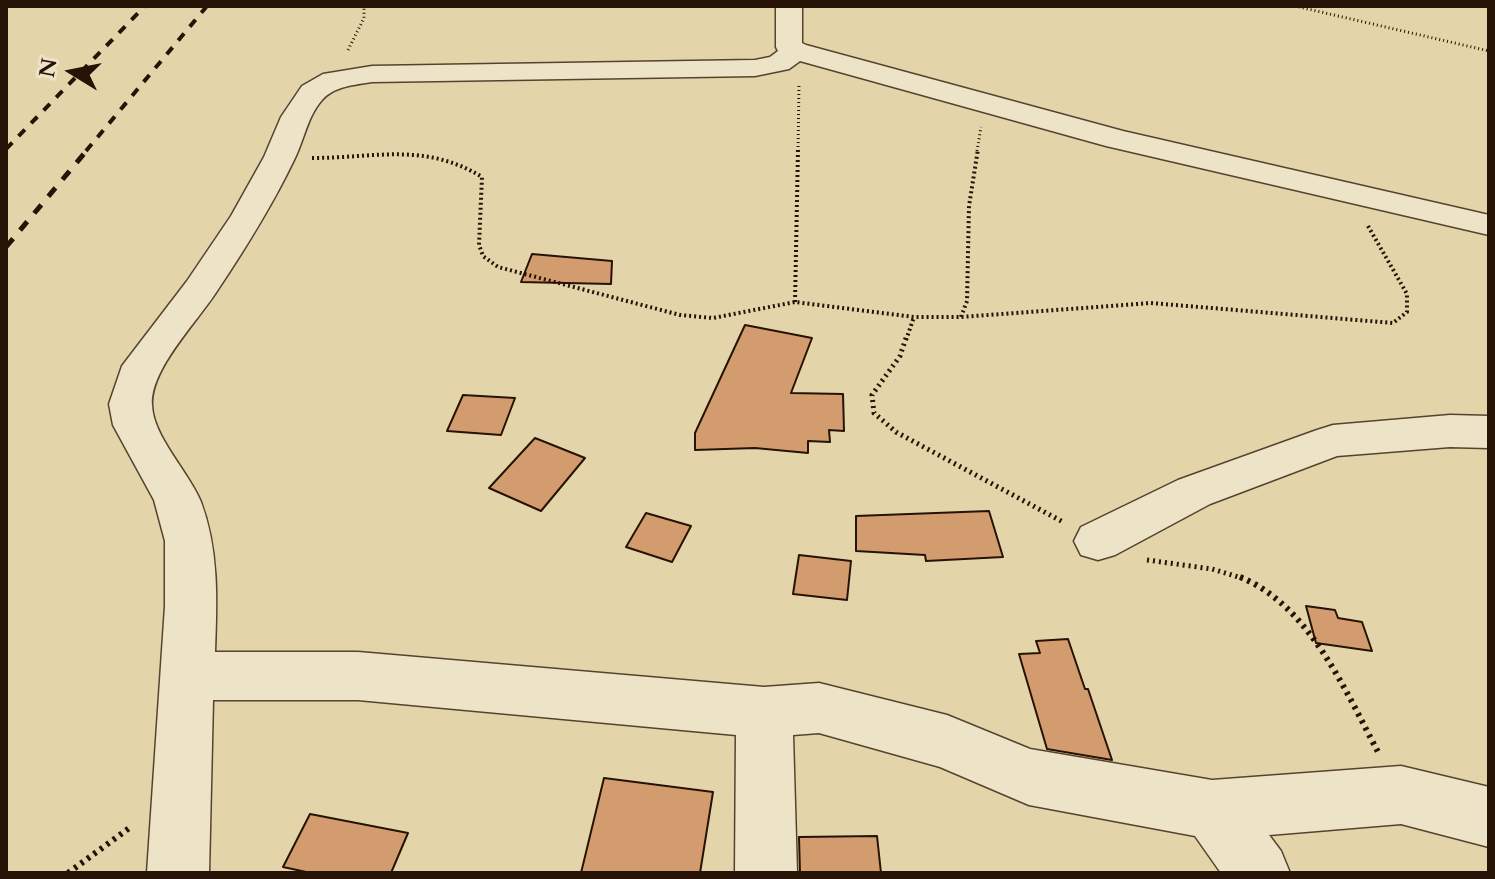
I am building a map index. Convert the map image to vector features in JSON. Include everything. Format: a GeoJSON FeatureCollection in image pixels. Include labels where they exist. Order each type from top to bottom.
{"type":"FeatureCollection","features":[{"type":"Feature","properties":{"kind":"street"},"geometry":{"type":"LineString","coordinates":[[788,57],[789,6]]}},
{"type":"Feature","properties":{"kind":"street"},"geometry":{"type":"LineString","coordinates":[[178,873],[191,606],[189,541],[177,500],[135,425],[130,404],[142,366],[200,289],[248,216],[280,157],[296,117],[312,92],[333,80],[372,74],[755,68],[788,57],[984,103],[1117,139],[1489,225]]}},
{"type":"Feature","properties":{"kind":"street"},"geometry":{"type":"LineString","coordinates":[[1098,541],[1194,492],[1333,441],[1450,431],[1489,432]]}},
{"type":"Feature","properties":{"kind":"street"},"geometry":{"type":"LineString","coordinates":[[187,676],[358,676],[764,712],[819,708],[947,742],[1029,777],[1212,810],[1401,795],[1489,817]]}},
{"type":"Feature","properties":{"kind":"street"},"geometry":{"type":"LineString","coordinates":[[764,712],[766,873]]}},
{"type":"Feature","properties":{"kind":"street"},"geometry":{"type":"LineString","coordinates":[[1212,810],[1259,873]]}},
{"type":"Feature","properties":{"kind":"path"},"geometry":{"type":"LineString","coordinates":[[333,80],[364,18],[364,6]]}},
{"type":"Feature","properties":{"kind":"path"},"geometry":{"type":"LineString","coordinates":[[1295,6],[1489,51]]}},
{"type":"Feature","properties":{"kind":"path"},"geometry":{"type":"LineString","coordinates":[[788,57],[799,80],[795,302]]}},
{"type":"Feature","properties":{"kind":"path"},"geometry":{"type":"LineString","coordinates":[[961,317],[967,301],[969,206],[984,103]]}},
{"type":"Feature","properties":{"kind":"path"},"geometry":{"type":"LineString","coordinates":[[280,157],[332,159],[412,151],[432,153],[468,166],[482,177],[479,245],[483,256],[498,267],[524,277],[680,315],[713,318],[795,302],[914,317],[961,317],[1151,303],[1393,323],[1407,312],[1407,294],[1365,221],[1362,194]]}},
{"type":"Feature","properties":{"kind":"path"},"geometry":{"type":"LineString","coordinates":[[68,873],[180,791]]}},
{"type":"Feature","properties":{"kind":"building"},"geometry":{"type":"Polygon","coordinates":[[[532,254],[612,261],[611,284],[521,282],[532,254]]]}},
{"type":"Feature","properties":{"kind":"building"},"geometry":{"type":"Polygon","coordinates":[[[745,325],[812,338],[791,393],[843,394],[844,431],[829,430],[830,442],[808,441],[808,453],[755,448],[695,450],[695,433],[745,325]]]}},
{"type":"Feature","properties":{"kind":"building"},"geometry":{"type":"Polygon","coordinates":[[[463,395],[515,398],[501,435],[447,431],[463,395]]]}},
{"type":"Feature","properties":{"kind":"building"},"geometry":{"type":"Polygon","coordinates":[[[535,438],[585,458],[541,511],[489,488],[535,438]]]}},
{"type":"Feature","properties":{"kind":"building"},"geometry":{"type":"Polygon","coordinates":[[[989,511],[1003,557],[926,561],[925,555],[856,551],[856,516],[989,511]]]}},
{"type":"Feature","properties":{"kind":"building"},"geometry":{"type":"Polygon","coordinates":[[[646,513],[691,526],[672,562],[626,547],[646,513]]]}},
{"type":"Feature","properties":{"kind":"building"},"geometry":{"type":"Polygon","coordinates":[[[799,555],[851,561],[847,600],[793,594],[799,555]]]}},
{"type":"Feature","properties":{"kind":"building"},"geometry":{"type":"Polygon","coordinates":[[[1306,606],[1335,610],[1338,618],[1362,622],[1372,651],[1316,643],[1306,606]]]}},
{"type":"Feature","properties":{"kind":"building"},"geometry":{"type":"Polygon","coordinates":[[[1068,639],[1112,760],[1047,749],[1019,654],[1040,653],[1036,641],[1068,639]]]}},
{"type":"Feature","properties":{"kind":"building"},"geometry":{"type":"Polygon","coordinates":[[[604,778],[713,792],[700,873],[581,873],[604,778]]]}},
{"type":"Feature","properties":{"kind":"building"},"geometry":{"type":"Polygon","coordinates":[[[310,814],[408,833],[391,873],[311,873],[283,867],[310,814]]]}},
{"type":"Feature","properties":{"kind":"building"},"geometry":{"type":"Polygon","coordinates":[[[877,836],[881,873],[800,873],[799,837],[877,836]]]}},
{"type":"Feature","properties":{"kind":"railway"},"geometry":{"type":"LineString","coordinates":[[6,149],[145,6]]}},
{"type":"Feature","properties":{"kind":"railway"},"geometry":{"type":"LineString","coordinates":[[86,151],[207,6]]}},
{"type":"Feature","properties":{"kind":"railway"},"geometry":{"type":"LineString","coordinates":[[6,247],[88,149]]}}]}
